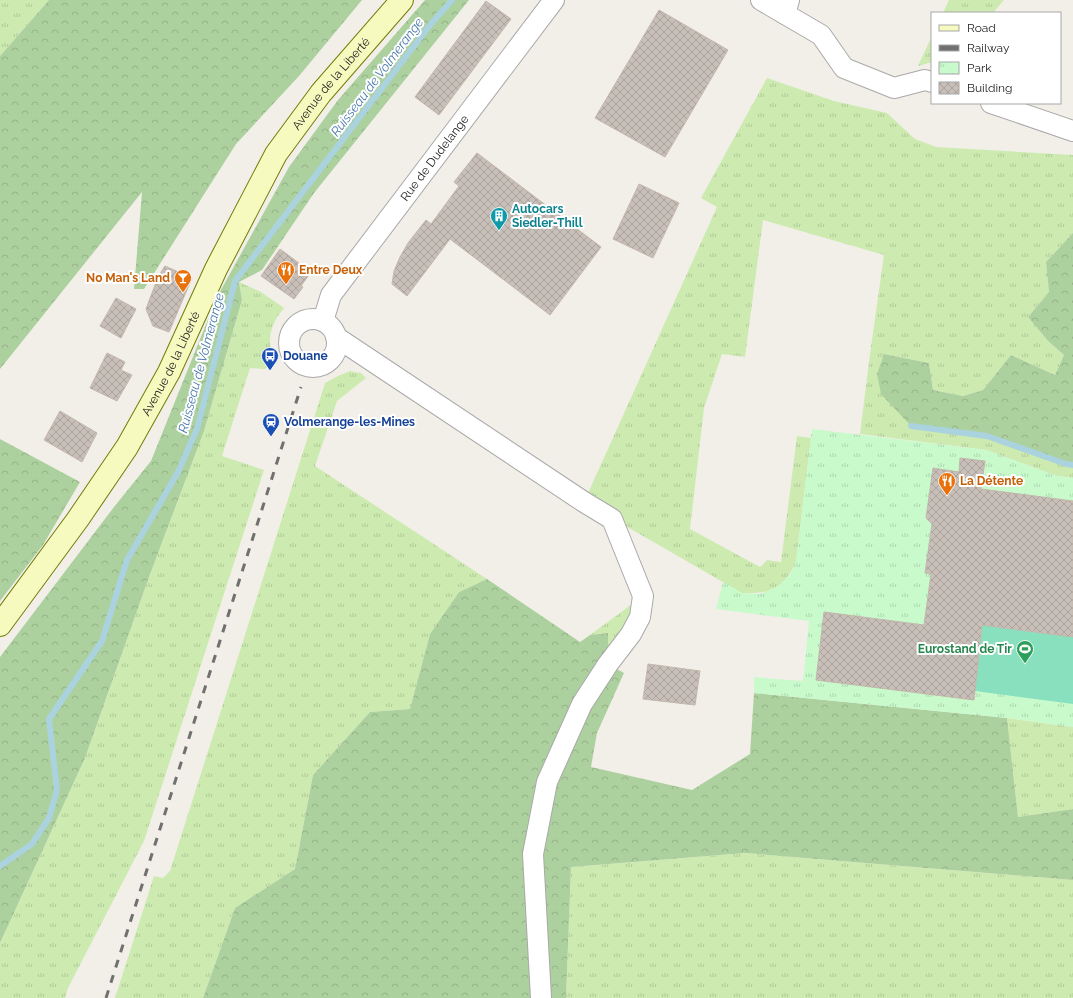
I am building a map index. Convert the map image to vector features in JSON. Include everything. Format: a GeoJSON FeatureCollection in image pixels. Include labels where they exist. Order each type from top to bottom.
{"type":"FeatureCollection","features":[{"type":"Feature","properties":{"kind":"main road","name":"Avenue de la Liberté"},"geometry":{"type":"LineString","coordinates":[[0,625],[78,519],[127,447],[170,372],[216,269],[276,154],[321,93],[402,0]]}},
{"type":"Feature","properties":{"kind":"street","name":"Rue de Dudelange"},"geometry":{"type":"LineString","coordinates":[[323,321],[331,295],[554,0]]}},
{"type":"Feature","properties":{"kind":"street"},"geometry":{"type":"LineString","coordinates":[[760,0],[787,7],[821,35],[844,68],[894,88],[925,80],[931,82]]}},
{"type":"Feature","properties":{"kind":"street"},"geometry":{"type":"LineString","coordinates":[[994,104],[1073,131]]}},
{"type":"Feature","properties":{"kind":"street"},"geometry":{"type":"LineString","coordinates":[[308,319],[323,321],[333,330],[336,336],[336,350],[328,361],[322,366],[305,366],[292,357],[289,349],[288,341],[290,333],[301,322],[308,319]]}},
{"type":"Feature","properties":{"kind":"street"},"geometry":{"type":"LineString","coordinates":[[336,336],[584,502],[612,519],[643,596],[640,617],[631,634],[608,664],[582,704],[547,782],[533,854],[541,998]]}},
{"type":"Feature","properties":{"kind":"green space"},"geometry":{"type":"Polygon","coordinates":[[[0,0],[49,0],[0,56],[0,0]]]}},
{"type":"Feature","properties":{"kind":"green space"},"geometry":{"type":"Polygon","coordinates":[[[49,0],[362,0],[299,76],[236,144],[144,289],[134,289],[142,192],[0,369],[0,56],[49,0]]]}},
{"type":"Feature","properties":{"kind":"green space"},"geometry":{"type":"Polygon","coordinates":[[[425,0],[469,0],[314,193],[262,270],[239,282],[242,300],[204,431],[149,577],[85,758],[0,943],[0,657],[114,507],[151,461],[217,297],[289,167],[338,100],[425,0]]]}},
{"type":"Feature","properties":{"kind":"green space"},"geometry":{"type":"Polygon","coordinates":[[[949,0],[1004,0],[994,12],[943,12],[949,0]]]}},
{"type":"Feature","properties":{"kind":"green space"},"geometry":{"type":"Polygon","coordinates":[[[931,38],[931,62],[918,66],[931,38]]]}},
{"type":"Feature","properties":{"kind":"green space"},"geometry":{"type":"Polygon","coordinates":[[[767,78],[834,101],[887,113],[915,139],[936,147],[1073,155],[1073,233],[1046,262],[1049,292],[1028,317],[1048,341],[1064,355],[1055,375],[1011,355],[983,390],[963,396],[933,390],[929,363],[884,354],[911,426],[987,436],[1066,464],[1073,465],[1073,478],[1057,476],[986,450],[860,434],[884,255],[763,220],[745,357],[722,354],[704,408],[690,529],[760,567],[767,560],[781,562],[797,436],[811,438],[796,562],[786,578],[775,588],[768,591],[742,593],[584,502],[717,207],[701,198],[767,78]]]}},
{"type":"Feature","properties":{"kind":"green space"},"geometry":{"type":"Polygon","coordinates":[[[1073,233],[1073,465],[1066,464],[987,436],[911,426],[881,394],[877,374],[884,354],[929,363],[933,390],[963,396],[983,390],[1011,355],[1055,375],[1064,355],[1048,341],[1028,317],[1049,292],[1046,262],[1073,233]]]}},
{"type":"Feature","properties":{"kind":"green space"},"geometry":{"type":"Polygon","coordinates":[[[239,282],[261,292],[284,308],[272,328],[270,347],[273,363],[265,369],[250,368],[222,456],[264,470],[144,841],[68,988],[65,998],[0,998],[0,943],[85,758],[149,577],[204,431],[242,300],[239,282]]]}},
{"type":"Feature","properties":{"kind":"green space"},"geometry":{"type":"Polygon","coordinates":[[[350,371],[361,373],[366,378],[337,401],[315,466],[487,579],[459,592],[430,634],[410,709],[370,712],[313,775],[295,869],[235,908],[203,998],[115,998],[154,876],[163,878],[170,871],[325,383],[350,371]]]}},
{"type":"Feature","properties":{"kind":"green space"},"geometry":{"type":"Polygon","coordinates":[[[812,429],[986,450],[1057,476],[1073,478],[1073,727],[1007,718],[754,693],[754,677],[803,681],[809,621],[716,609],[723,582],[742,593],[760,594],[777,587],[789,576],[796,562],[812,429]]]}},
{"type":"Feature","properties":{"kind":"green space"},"geometry":{"type":"Polygon","coordinates":[[[0,439],[80,482],[43,545],[0,601],[0,439]]]}},
{"type":"Feature","properties":{"kind":"green space"},"geometry":{"type":"Polygon","coordinates":[[[487,579],[580,642],[590,635],[608,633],[608,664],[624,673],[597,733],[591,767],[692,790],[750,754],[754,693],[1007,718],[1018,817],[1073,809],[1073,880],[745,853],[571,867],[566,998],[203,998],[235,908],[295,869],[313,775],[370,712],[410,709],[430,634],[459,592],[487,579]]]}},
{"type":"Feature","properties":{"kind":"green space"},"geometry":{"type":"Polygon","coordinates":[[[643,596],[608,664],[608,633],[590,635],[643,596]]]}},
{"type":"Feature","properties":{"kind":"green space","name":"Eurostand de Tir"},"geometry":{"type":"Polygon","coordinates":[[[982,625],[1073,637],[1073,704],[975,691],[982,625]]]}},
{"type":"Feature","properties":{"kind":"green space"},"geometry":{"type":"Polygon","coordinates":[[[1007,718],[1073,727],[1073,809],[1018,817],[1007,718]]]}},
{"type":"Feature","properties":{"kind":"green space"},"geometry":{"type":"Polygon","coordinates":[[[745,853],[1073,880],[1073,998],[566,998],[571,867],[745,853]]]}},
{"type":"Feature","properties":{"kind":"building"},"geometry":{"type":"Polygon","coordinates":[[[486,1],[511,19],[439,115],[415,97],[486,1]]]}},
{"type":"Feature","properties":{"kind":"building"},"geometry":{"type":"Polygon","coordinates":[[[659,10],[728,50],[665,157],[595,118],[659,10]]]}},
{"type":"Feature","properties":{"kind":"building","name":"Autocars Siedler-Thill"},"geometry":{"type":"Polygon","coordinates":[[[477,153],[601,247],[550,315],[450,239],[407,296],[392,284],[394,271],[408,243],[426,220],[431,224],[459,186],[454,182],[477,153]]]}},
{"type":"Feature","properties":{"kind":"building"},"geometry":{"type":"Polygon","coordinates":[[[639,184],[679,203],[653,258],[613,239],[639,184]]]}},
{"type":"Feature","properties":{"kind":"building"},"geometry":{"type":"Polygon","coordinates":[[[280,249],[311,272],[301,286],[303,287],[294,299],[261,276],[280,249]]]}},
{"type":"Feature","properties":{"kind":"building"},"geometry":{"type":"Polygon","coordinates":[[[165,266],[192,278],[169,332],[153,326],[146,309],[158,277],[165,266]]]}},
{"type":"Feature","properties":{"kind":"building"},"geometry":{"type":"Polygon","coordinates":[[[116,298],[136,309],[121,338],[100,326],[116,298]]]}},
{"type":"Feature","properties":{"kind":"building"},"geometry":{"type":"Polygon","coordinates":[[[107,353],[125,362],[121,370],[132,375],[117,401],[90,388],[107,353]]]}},
{"type":"Feature","properties":{"kind":"building"},"geometry":{"type":"Polygon","coordinates":[[[60,411],[97,433],[82,462],[44,440],[60,411]]]}},
{"type":"Feature","properties":{"kind":"building"},"geometry":{"type":"Polygon","coordinates":[[[960,458],[985,461],[981,489],[1073,501],[1073,637],[982,625],[974,700],[816,680],[824,612],[924,625],[931,574],[925,573],[932,524],[926,518],[933,468],[959,472],[960,458]]]}},
{"type":"Feature","properties":{"kind":"building"},"geometry":{"type":"Polygon","coordinates":[[[648,664],[700,671],[695,705],[643,699],[648,664]]]}},
{"type":"Feature","properties":{"kind":"waterway","name":"Ruisseau de Volmerange"},"geometry":{"type":"LineString","coordinates":[[0,866],[32,844],[49,818],[57,790],[49,719],[102,641],[127,560],[178,472],[197,429],[235,281],[430,25],[452,0]]}},
{"type":"Feature","properties":{"kind":"waterway"},"geometry":{"type":"LineString","coordinates":[[911,426],[987,436],[1066,464],[1073,465]]}},
{"type":"Feature","properties":{"kind":"railway"},"geometry":{"type":"LineString","coordinates":[[106,998],[301,387]]}},
{"type":"Feature","properties":{"kind":"place","name":"Autocars Siedler-Thill"},"geometry":{"type":"Point","coordinates":[499,231]}},
{"type":"Feature","properties":{"kind":"place","name":"Entre Deux"},"geometry":{"type":"Point","coordinates":[286,285]}},
{"type":"Feature","properties":{"kind":"place","name":"No Man's Land"},"geometry":{"type":"Point","coordinates":[183,293]}},
{"type":"Feature","properties":{"kind":"place","name":"Douane"},"geometry":{"type":"Point","coordinates":[270,371]}},
{"type":"Feature","properties":{"kind":"place","name":"Volmerange-les-Mines"},"geometry":{"type":"Point","coordinates":[271,437]}},
{"type":"Feature","properties":{"kind":"place","name":"La Détente"},"geometry":{"type":"Point","coordinates":[947,496]}},
{"type":"Feature","properties":{"kind":"place","name":"Eurostand de Tir"},"geometry":{"type":"Point","coordinates":[1025,664]}}]}
